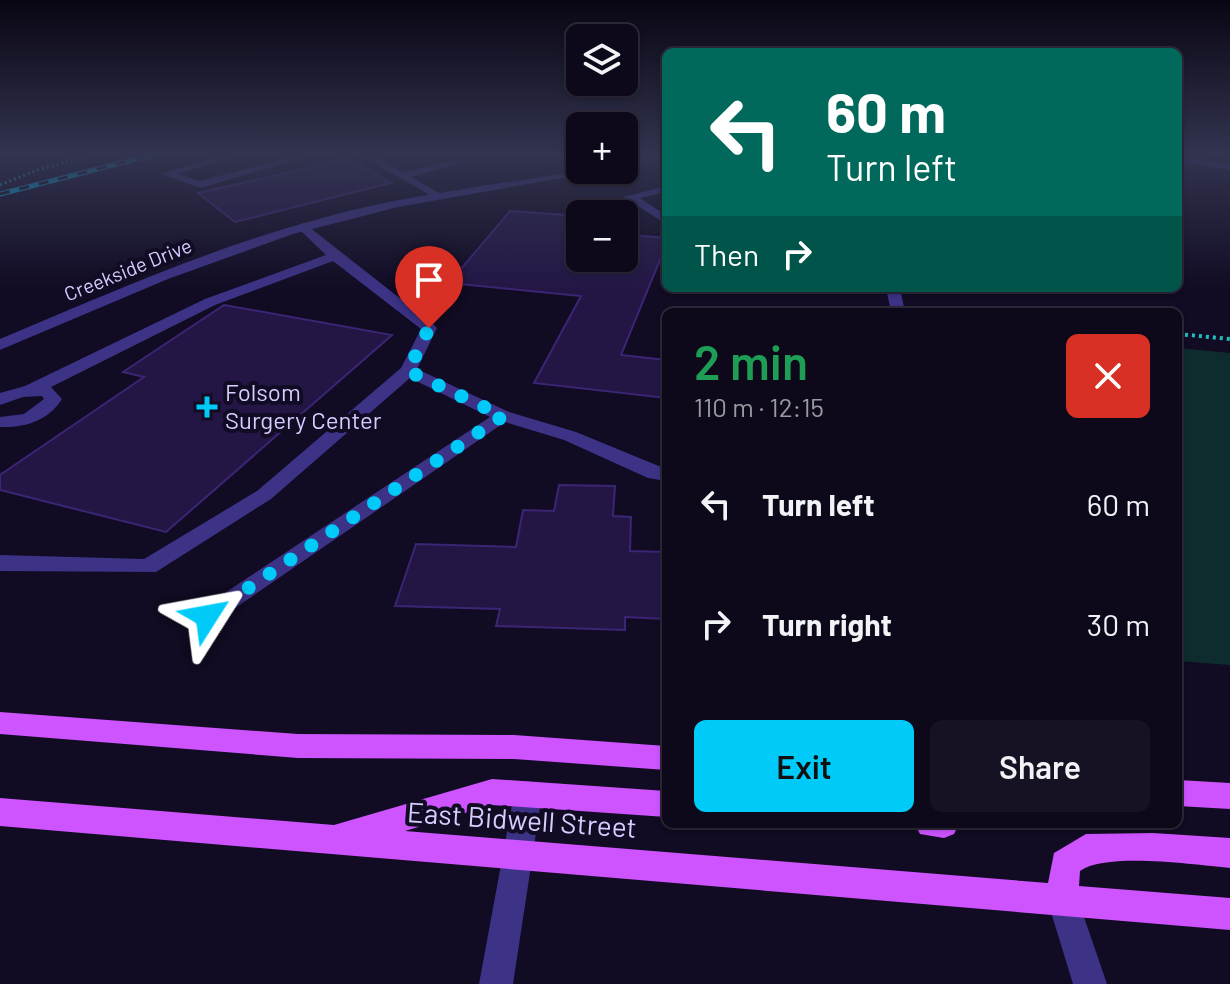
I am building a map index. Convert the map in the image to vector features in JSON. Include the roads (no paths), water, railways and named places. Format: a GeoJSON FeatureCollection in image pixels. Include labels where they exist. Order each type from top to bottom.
{"type":"FeatureCollection","features":[{"type":"Feature","properties":{"kind":"main road"},"geometry":{"type":"LineString","coordinates":[[0,723],[298,746],[514,747],[662,758]]}},
{"type":"Feature","properties":{"kind":"main road"},"geometry":{"type":"LineString","coordinates":[[330,840],[492,792],[662,804]]}},
{"type":"Feature","properties":{"kind":"main road"},"geometry":{"type":"LineString","coordinates":[[1182,793],[1230,796]]}},
{"type":"Feature","properties":{"kind":"main road","name":"East Bidwell Street"},"geometry":{"type":"LineString","coordinates":[[0,812],[1230,914]]}},
{"type":"Feature","properties":{"kind":"main road"},"geometry":{"type":"LineString","coordinates":[[1063,899],[1065,864],[1086,849],[1153,847],[1230,853]]}},
{"type":"Feature","properties":{"kind":"street","name":"Creekside Drive"},"geometry":{"type":"LineString","coordinates":[[0,345],[182,268],[304,227],[420,200]]}},
{"type":"Feature","properties":{"kind":"street"},"geometry":{"type":"LineString","coordinates":[[635,200],[662,217]]}},
{"type":"Feature","properties":{"kind":"street"},"geometry":{"type":"LineString","coordinates":[[0,563],[148,567],[264,495],[408,371],[429,328],[335,256],[304,227]]}},
{"type":"Feature","properties":{"kind":"street"},"geometry":{"type":"LineString","coordinates":[[1,398],[29,391],[210,302],[335,256]]}},
{"type":"Feature","properties":{"kind":"street"},"geometry":{"type":"LineString","coordinates":[[408,371],[503,416],[570,436],[662,475]]}},
{"type":"Feature","properties":{"kind":"street"},"geometry":{"type":"LineString","coordinates":[[0,422],[28,418],[52,404],[52,394],[47,391],[29,391]]}},
{"type":"Feature","properties":{"kind":"street"},"geometry":{"type":"LineString","coordinates":[[207,616],[503,416]]}},
{"type":"Feature","properties":{"kind":"street"},"geometry":{"type":"LineString","coordinates":[[496,984],[528,794]]}},
{"type":"Feature","properties":{"kind":"street"},"geometry":{"type":"LineString","coordinates":[[1063,899],[1090,984]]}},
{"type":"Feature","properties":{"kind":"place","name":"Folsom Surgery Center"},"geometry":{"type":"Point","coordinates":[207,407]}}]}
